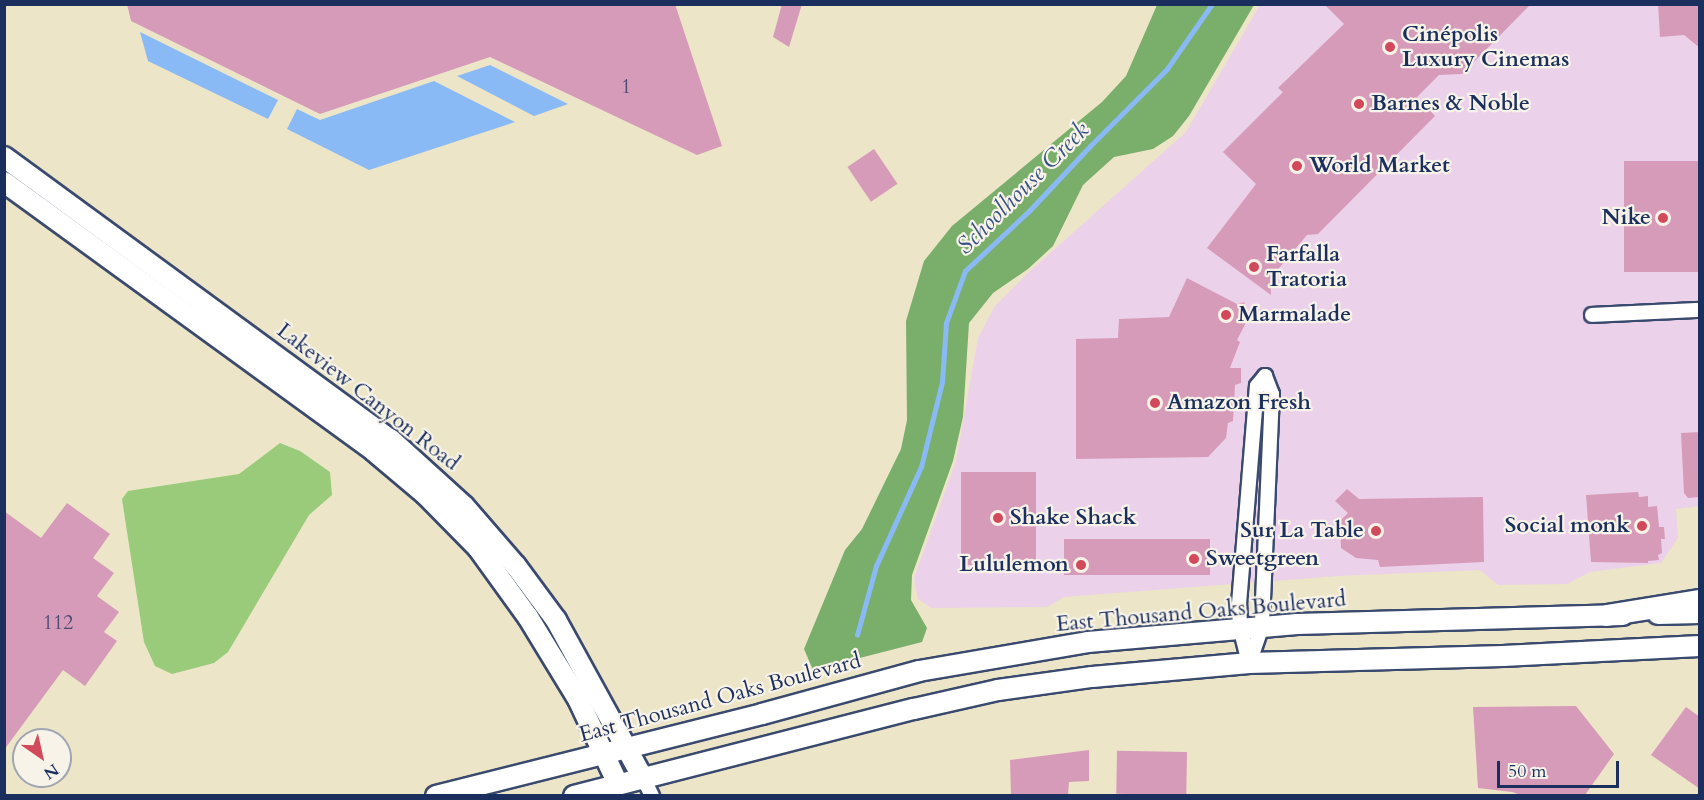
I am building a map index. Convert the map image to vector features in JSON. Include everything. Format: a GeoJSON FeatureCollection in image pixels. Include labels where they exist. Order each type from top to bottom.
{"type":"FeatureCollection","features":[{"type":"Feature","properties":{"kind":"main road","name":"Lakeview Canyon Road"},"geometry":{"type":"LineString","coordinates":[[4,157],[280,356],[423,467],[492,536],[541,598],[574,649],[643,778]]}},
{"type":"Feature","properties":{"kind":"main road","name":"Lakeview Canyon Road"},"geometry":{"type":"LineString","coordinates":[[4,182],[374,451],[426,495],[470,540],[503,579],[559,665],[604,753],[620,790]]}},
{"type":"Feature","properties":{"kind":"main road"},"geometry":{"type":"LineString","coordinates":[[1606,615],[1700,600]]}},
{"type":"Feature","properties":{"kind":"main road","name":"East Thousand Oaks Boulevard"},"geometry":{"type":"LineString","coordinates":[[436,795],[627,748],[919,671],[1088,642],[1262,626],[1700,613]]}},
{"type":"Feature","properties":{"kind":"main road"},"geometry":{"type":"LineString","coordinates":[[574,795],[620,790],[643,778],[998,690],[1134,672],[1249,663],[1503,656],[1700,646]]}},
{"type":"Feature","properties":{"kind":"street"},"geometry":{"type":"LineString","coordinates":[[1592,315],[1700,310]]}},
{"type":"Feature","properties":{"kind":"street"},"geometry":{"type":"LineString","coordinates":[[1266,376],[1272,394],[1262,626],[1249,663],[1240,628],[1239,604],[1257,386],[1266,376]]}},
{"type":"Feature","properties":{"kind":"street"},"geometry":{"type":"LineString","coordinates":[[643,778],[652,795]]}},
{"type":"Feature","properties":{"kind":"shaded area"},"geometry":{"type":"Polygon","coordinates":[[[1260,5],[1699,5],[1699,506],[1676,509],[1678,538],[1661,563],[1590,572],[1567,584],[1498,585],[1480,570],[1339,576],[1064,597],[1047,607],[931,608],[918,599],[914,578],[956,461],[978,338],[995,306],[1029,272],[1186,132],[1260,5]]]}},
{"type":"Feature","properties":{"kind":"green space"},"geometry":{"type":"Polygon","coordinates":[[[1157,5],[1254,5],[1189,116],[1173,136],[1153,149],[1114,157],[1083,185],[1053,246],[1028,269],[993,293],[969,323],[963,417],[953,461],[912,575],[911,600],[927,628],[922,642],[813,670],[804,649],[845,550],[862,529],[901,449],[907,420],[906,321],[924,261],[952,226],[1102,102],[1126,76],[1157,5]]]}},
{"type":"Feature","properties":{"kind":"green space"},"geometry":{"type":"Polygon","coordinates":[[[280,443],[300,451],[330,472],[332,495],[309,515],[228,652],[214,663],[172,674],[155,666],[144,642],[122,499],[128,491],[239,474],[280,443]]]}},
{"type":"Feature","properties":{"kind":"water"},"geometry":{"type":"Polygon","coordinates":[[[140,32],[278,100],[268,119],[148,61],[140,32]]]}},
{"type":"Feature","properties":{"kind":"water"},"geometry":{"type":"Polygon","coordinates":[[[490,65],[568,104],[534,116],[457,76],[490,65]]]}},
{"type":"Feature","properties":{"kind":"water"},"geometry":{"type":"Polygon","coordinates":[[[434,81],[515,122],[369,170],[287,129],[297,109],[320,120],[434,81]]]}},
{"type":"Feature","properties":{"kind":"building"},"geometry":{"type":"Polygon","coordinates":[[[127,4],[675,4],[722,146],[697,155],[490,57],[320,114],[131,21],[127,4]]]}},
{"type":"Feature","properties":{"kind":"building"},"geometry":{"type":"Polygon","coordinates":[[[782,4],[802,4],[789,47],[773,37],[782,4]]]}},
{"type":"Feature","properties":{"kind":"building"},"geometry":{"type":"Polygon","coordinates":[[[1324,4],[1531,4],[1462,74],[1439,75],[1417,97],[1435,116],[1318,234],[1307,235],[1270,279],[1271,295],[1207,248],[1256,184],[1223,152],[1283,92],[1278,88],[1344,24],[1324,4]]]}},
{"type":"Feature","properties":{"kind":"building"},"geometry":{"type":"Polygon","coordinates":[[[1658,4],[1700,4],[1700,48],[1684,35],[1660,37],[1658,4]]]}},
{"type":"Feature","properties":{"kind":"building"},"geometry":{"type":"Polygon","coordinates":[[[874,149],[897,184],[871,202],[847,167],[874,149]]]}},
{"type":"Feature","properties":{"kind":"building","name":"Nike"},"geometry":{"type":"Polygon","coordinates":[[[1624,161],[1700,161],[1700,272],[1624,272],[1624,161]]]}},
{"type":"Feature","properties":{"kind":"building","name":"Amazon Fresh"},"geometry":{"type":"Polygon","coordinates":[[[1187,278],[1237,304],[1244,302],[1250,315],[1237,340],[1240,342],[1230,368],[1241,368],[1241,383],[1235,385],[1233,421],[1228,423],[1226,438],[1208,457],[1076,459],[1076,339],[1118,338],[1119,319],[1169,317],[1187,278]]]}},
{"type":"Feature","properties":{"kind":"building"},"geometry":{"type":"Polygon","coordinates":[[[1700,432],[1700,497],[1688,498],[1684,493],[1681,433],[1700,432]]]}},
{"type":"Feature","properties":{"kind":"building","name":"Shake Shack"},"geometry":{"type":"Polygon","coordinates":[[[961,472],[1036,472],[1036,565],[961,565],[961,472]]]}},
{"type":"Feature","properties":{"kind":"building"},"geometry":{"type":"Polygon","coordinates":[[[1347,489],[1359,499],[1483,497],[1484,562],[1380,567],[1378,560],[1356,558],[1341,548],[1340,521],[1348,513],[1335,501],[1347,489]]]}},
{"type":"Feature","properties":{"kind":"building"},"geometry":{"type":"Polygon","coordinates":[[[1638,492],[1639,497],[1648,496],[1648,507],[1657,506],[1659,527],[1664,527],[1665,539],[1661,539],[1662,553],[1658,555],[1659,560],[1648,561],[1648,563],[1591,562],[1586,495],[1638,492]]]}},
{"type":"Feature","properties":{"kind":"building"},"geometry":{"type":"Polygon","coordinates":[[[67,503],[110,534],[93,558],[114,573],[97,596],[119,612],[104,632],[117,641],[85,686],[63,670],[20,728],[12,728],[12,739],[4,750],[4,511],[41,538],[67,503]]]}},
{"type":"Feature","properties":{"kind":"building"},"geometry":{"type":"Polygon","coordinates":[[[1064,539],[1210,539],[1210,575],[1064,575],[1064,539]]]}},
{"type":"Feature","properties":{"kind":"building"},"geometry":{"type":"Polygon","coordinates":[[[1576,706],[1614,754],[1585,795],[1521,795],[1478,788],[1473,707],[1576,706]]]}},
{"type":"Feature","properties":{"kind":"building"},"geometry":{"type":"Polygon","coordinates":[[[1686,707],[1700,717],[1700,789],[1651,755],[1686,707]]]}},
{"type":"Feature","properties":{"kind":"building"},"geometry":{"type":"Polygon","coordinates":[[[1089,750],[1089,781],[1069,782],[1068,795],[1011,795],[1010,760],[1089,750]]]}},
{"type":"Feature","properties":{"kind":"building"},"geometry":{"type":"Polygon","coordinates":[[[1117,751],[1187,752],[1186,795],[1116,794],[1117,751]]]}},
{"type":"Feature","properties":{"kind":"waterway","name":"Schoolhouse Creek"},"geometry":{"type":"LineString","coordinates":[[857,635],[876,566],[921,467],[942,382],[946,323],[965,271],[1029,211],[1167,69],[1212,4]]}},
{"type":"Feature","properties":{"kind":"place","name":"Cinépolis Luxury Cinemas"},"geometry":{"type":"Point","coordinates":[1390,47]}},
{"type":"Feature","properties":{"kind":"place","name":"Barnes & Noble"},"geometry":{"type":"Point","coordinates":[1359,104]}},
{"type":"Feature","properties":{"kind":"place","name":"World Market"},"geometry":{"type":"Point","coordinates":[1297,166]}},
{"type":"Feature","properties":{"kind":"place","name":"Nike"},"geometry":{"type":"Point","coordinates":[1663,218]}},
{"type":"Feature","properties":{"kind":"place","name":"Farfalla Tratoria"},"geometry":{"type":"Point","coordinates":[1254,267]}},
{"type":"Feature","properties":{"kind":"place","name":"Marmalade"},"geometry":{"type":"Point","coordinates":[1226,315]}},
{"type":"Feature","properties":{"kind":"place","name":"Amazon Fresh"},"geometry":{"type":"Point","coordinates":[1155,403]}},
{"type":"Feature","properties":{"kind":"place","name":"Shake Shack"},"geometry":{"type":"Point","coordinates":[998,518]}},
{"type":"Feature","properties":{"kind":"place","name":"Social monk"},"geometry":{"type":"Point","coordinates":[1642,526]}},
{"type":"Feature","properties":{"kind":"place","name":"Sur La Table"},"geometry":{"type":"Point","coordinates":[1376,531]}},
{"type":"Feature","properties":{"kind":"place","name":"Sweetgreen"},"geometry":{"type":"Point","coordinates":[1194,559]}},
{"type":"Feature","properties":{"kind":"place","name":"Lululemon"},"geometry":{"type":"Point","coordinates":[1081,565]}}]}
